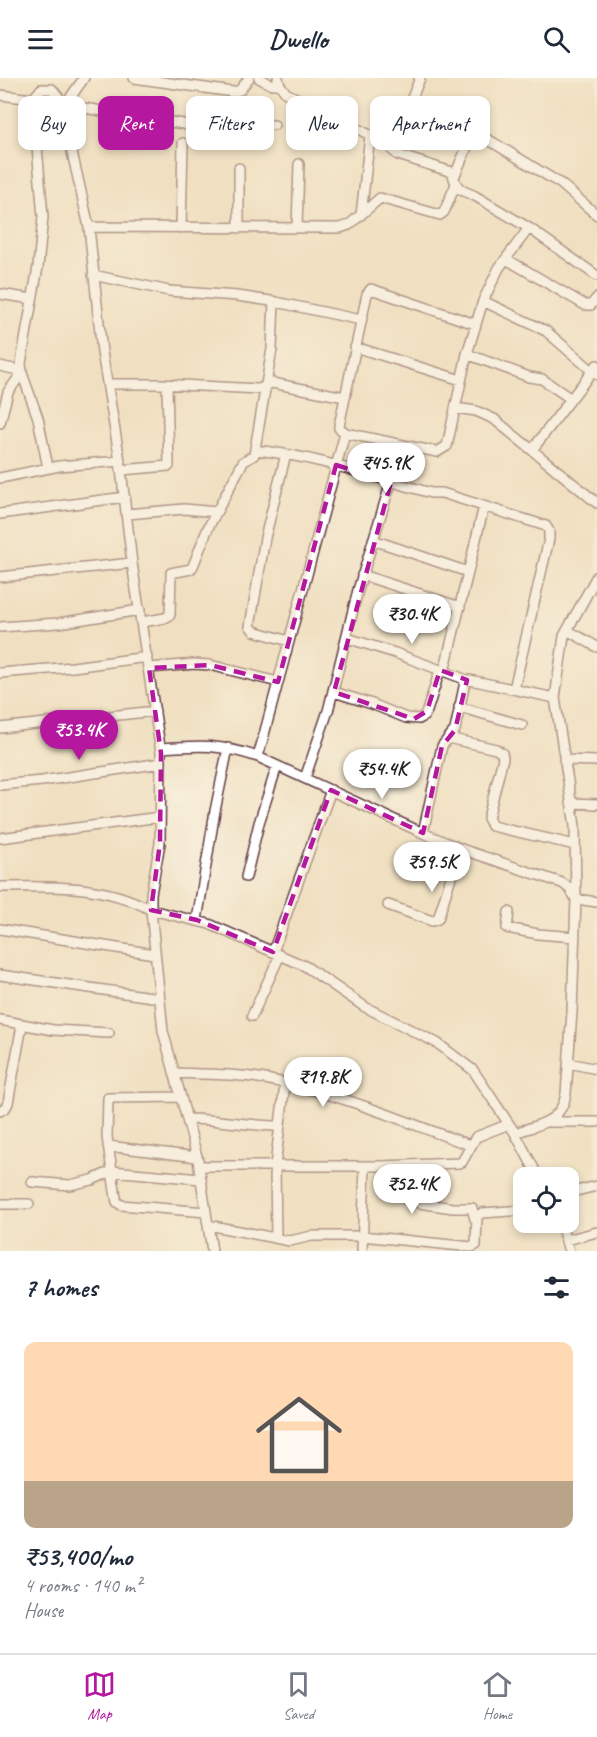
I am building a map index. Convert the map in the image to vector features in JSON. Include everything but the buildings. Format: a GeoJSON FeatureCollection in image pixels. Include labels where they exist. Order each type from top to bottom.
{"type":"FeatureCollection","features":[{"type":"Feature","properties":{"kind":"street"},"geometry":{"type":"LineString","coordinates":[[71,96],[84,78]]}},
{"type":"Feature","properties":{"kind":"street"},"geometry":{"type":"LineString","coordinates":[[134,78],[233,92],[240,90],[249,78]]}},
{"type":"Feature","properties":{"kind":"street"},"geometry":{"type":"LineString","coordinates":[[259,78],[270,84],[279,81],[286,93],[370,135],[361,214]]}},
{"type":"Feature","properties":{"kind":"street"},"geometry":{"type":"LineString","coordinates":[[413,96],[420,78]]}},
{"type":"Feature","properties":{"kind":"street"},"geometry":{"type":"LineString","coordinates":[[35,96],[41,89],[52,89],[58,96]]}},
{"type":"Feature","properties":{"kind":"street"},"geometry":{"type":"LineString","coordinates":[[0,95],[18,97]]}},
{"type":"Feature","properties":{"kind":"street"},"geometry":{"type":"LineString","coordinates":[[86,108],[186,124]]}},
{"type":"Feature","properties":{"kind":"street"},"geometry":{"type":"LineString","coordinates":[[490,141],[555,181],[597,215]]}},
{"type":"Feature","properties":{"kind":"street"},"geometry":{"type":"LineString","coordinates":[[181,228],[183,143]]}},
{"type":"Feature","properties":{"kind":"street"},"geometry":{"type":"LineString","coordinates":[[38,150],[44,217],[22,356],[22,372],[38,418],[48,468]]}},
{"type":"Feature","properties":{"kind":"street"},"geometry":{"type":"LineString","coordinates":[[70,150],[89,227],[102,352],[161,748],[160,843],[151,894],[151,910],[163,1030],[198,1162],[212,1251]]}},
{"type":"Feature","properties":{"kind":"street"},"geometry":{"type":"LineString","coordinates":[[394,150],[398,154],[449,170],[461,190],[529,228],[597,276]]}},
{"type":"Feature","properties":{"kind":"street"},"geometry":{"type":"LineString","coordinates":[[89,227],[345,227],[380,198],[440,215],[444,212],[467,150]]}},
{"type":"Feature","properties":{"kind":"street"},"geometry":{"type":"LineString","coordinates":[[297,228],[299,164]]}},
{"type":"Feature","properties":{"kind":"street"},"geometry":{"type":"LineString","coordinates":[[239,168],[239,228]]}},
{"type":"Feature","properties":{"kind":"street"},"geometry":{"type":"LineString","coordinates":[[475,324],[371,289],[367,294],[361,320],[339,428],[345,433],[402,446],[437,452],[442,450],[448,441],[467,354],[483,301],[506,259],[529,228]]}},
{"type":"Feature","properties":{"kind":"street"},"geometry":{"type":"LineString","coordinates":[[506,259],[585,304],[591,305],[597,298]]}},
{"type":"Feature","properties":{"kind":"street"},"geometry":{"type":"LineString","coordinates":[[93,275],[169,291],[274,301],[361,320]]}},
{"type":"Feature","properties":{"kind":"street"},"geometry":{"type":"LineString","coordinates":[[0,294],[32,299]]}},
{"type":"Feature","properties":{"kind":"street"},"geometry":{"type":"LineString","coordinates":[[142,622],[170,615],[171,573],[187,570],[193,566],[244,460],[253,457],[272,349],[274,301]]}},
{"type":"Feature","properties":{"kind":"street"},"geometry":{"type":"LineString","coordinates":[[483,301],[546,331],[596,370],[532,450]]}},
{"type":"Feature","properties":{"kind":"street"},"geometry":{"type":"LineString","coordinates":[[355,347],[461,380]]}},
{"type":"Feature","properties":{"kind":"street"},"geometry":{"type":"LineString","coordinates":[[467,354],[529,377],[542,379],[571,399]]}},
{"type":"Feature","properties":{"kind":"street"},"geometry":{"type":"LineString","coordinates":[[0,366],[22,372]]}},
{"type":"Feature","properties":{"kind":"street"},"geometry":{"type":"LineString","coordinates":[[0,423],[2,403],[22,372]]}},
{"type":"Feature","properties":{"kind":"street"},"geometry":{"type":"LineString","coordinates":[[108,384],[259,389],[272,383],[345,397]]}},
{"type":"Feature","properties":{"kind":"street"},"geometry":{"type":"LineString","coordinates":[[0,478],[48,468],[120,465],[169,466],[167,385]]}},
{"type":"Feature","properties":{"kind":"street"},"geometry":{"type":"LineString","coordinates":[[456,408],[485,414],[502,424],[597,503]]}},
{"type":"Feature","properties":{"kind":"street"},"geometry":{"type":"LineString","coordinates":[[258,757],[345,433]]}},
{"type":"Feature","properties":{"kind":"street"},"geometry":{"type":"LineString","coordinates":[[305,778],[334,692],[363,575],[402,446]]}},
{"type":"Feature","properties":{"kind":"street"},"geometry":{"type":"LineString","coordinates":[[255,450],[336,465],[391,482],[442,493],[546,526],[549,539],[514,689]]}},
{"type":"Feature","properties":{"kind":"street"},"geometry":{"type":"LineString","coordinates":[[285,454],[265,538],[250,626],[254,631],[289,641]]}},
{"type":"Feature","properties":{"kind":"street"},"geometry":{"type":"LineString","coordinates":[[0,514],[124,497]]}},
{"type":"Feature","properties":{"kind":"street"},"geometry":{"type":"LineString","coordinates":[[334,692],[406,718],[419,719],[424,716],[442,671],[484,506]]}},
{"type":"Feature","properties":{"kind":"street"},"geometry":{"type":"LineString","coordinates":[[127,514],[184,509],[217,512]]}},
{"type":"Feature","properties":{"kind":"street"},"geometry":{"type":"LineString","coordinates":[[373,540],[468,572]]}},
{"type":"Feature","properties":{"kind":"street"},"geometry":{"type":"LineString","coordinates":[[0,577],[132,563]]}},
{"type":"Feature","properties":{"kind":"street"},"geometry":{"type":"LineString","coordinates":[[363,575],[460,607]]}},
{"type":"Feature","properties":{"kind":"street"},"geometry":{"type":"LineString","coordinates":[[515,1133],[547,1122],[560,1112],[564,1104],[569,1063],[575,937],[575,826],[555,698],[567,630],[597,576]]}},
{"type":"Feature","properties":{"kind":"street"},"geometry":{"type":"LineString","coordinates":[[0,627],[59,623],[140,610]]}},
{"type":"Feature","properties":{"kind":"street"},"geometry":{"type":"LineString","coordinates":[[567,630],[597,647]]}},
{"type":"Feature","properties":{"kind":"street"},"geometry":{"type":"LineString","coordinates":[[347,638],[467,680],[555,698]]}},
{"type":"Feature","properties":{"kind":"street"},"geometry":{"type":"LineString","coordinates":[[0,673],[73,667],[147,657]]}},
{"type":"Feature","properties":{"kind":"street"},"geometry":{"type":"LineString","coordinates":[[149,669],[194,664],[210,665],[278,682]]}},
{"type":"Feature","properties":{"kind":"street"},"geometry":{"type":"LineString","coordinates":[[423,833],[442,746],[455,730],[463,684],[467,680]]}},
{"type":"Feature","properties":{"kind":"street"},"geometry":{"type":"LineString","coordinates":[[459,707],[522,725]]}},
{"type":"Feature","properties":{"kind":"street"},"geometry":{"type":"LineString","coordinates":[[0,728],[155,711]]}},
{"type":"Feature","properties":{"kind":"street"},"geometry":{"type":"LineString","coordinates":[[448,738],[496,749],[502,753],[503,758],[488,818],[492,826],[575,845]]}},
{"type":"Feature","properties":{"kind":"street"},"geometry":{"type":"LineString","coordinates":[[161,748],[212,745],[258,757],[423,833],[562,883],[576,899],[597,902]]}},
{"type":"Feature","properties":{"kind":"street"},"geometry":{"type":"LineString","coordinates":[[197,920],[228,748]]}},
{"type":"Feature","properties":{"kind":"street"},"geometry":{"type":"LineString","coordinates":[[564,760],[597,761]]}},
{"type":"Feature","properties":{"kind":"street"},"geometry":{"type":"LineString","coordinates":[[0,785],[161,763]]}},
{"type":"Feature","properties":{"kind":"street"},"geometry":{"type":"LineString","coordinates":[[246,877],[259,823],[277,766]]}},
{"type":"Feature","properties":{"kind":"street"},"geometry":{"type":"LineString","coordinates":[[252,1016],[277,953],[331,790]]}},
{"type":"Feature","properties":{"kind":"street"},"geometry":{"type":"LineString","coordinates":[[571,803],[597,804]]}},
{"type":"Feature","properties":{"kind":"street"},"geometry":{"type":"LineString","coordinates":[[0,838],[160,818]]}},
{"type":"Feature","properties":{"kind":"street"},"geometry":{"type":"LineString","coordinates":[[388,905],[432,921],[438,919],[460,848]]}},
{"type":"Feature","properties":{"kind":"street"},"geometry":{"type":"LineString","coordinates":[[0,887],[54,887],[103,892],[133,900],[151,910],[197,920],[305,966],[365,1007],[437,1043],[473,1070],[515,1133],[533,1167]]}},
{"type":"Feature","properties":{"kind":"street"},"geometry":{"type":"LineString","coordinates":[[509,912],[507,928],[538,934],[575,937]]}},
{"type":"Feature","properties":{"kind":"street"},"geometry":{"type":"LineString","coordinates":[[0,929],[154,954]]}},
{"type":"Feature","properties":{"kind":"street"},"geometry":{"type":"LineString","coordinates":[[0,975],[159,998]]}},
{"type":"Feature","properties":{"kind":"street"},"geometry":{"type":"LineString","coordinates":[[0,1020],[53,1030],[109,1033]]}},
{"type":"Feature","properties":{"kind":"street"},"geometry":{"type":"LineString","coordinates":[[0,1111],[8,1103],[22,1025]]}},
{"type":"Feature","properties":{"kind":"street"},"geometry":{"type":"LineString","coordinates":[[569,1063],[597,1069]]}},
{"type":"Feature","properties":{"kind":"street"},"geometry":{"type":"LineString","coordinates":[[174,1073],[245,1077],[285,1084],[348,1101],[470,1145]]}},
{"type":"Feature","properties":{"kind":"street"},"geometry":{"type":"LineString","coordinates":[[276,1238],[275,1166],[285,1084]]}},
{"type":"Feature","properties":{"kind":"street"},"geometry":{"type":"LineString","coordinates":[[181,1097],[108,1098],[106,1126],[116,1198],[119,1204],[206,1212]]}},
{"type":"Feature","properties":{"kind":"street"},"geometry":{"type":"LineString","coordinates":[[187,1119],[214,1119],[260,1126],[280,1126]]}},
{"type":"Feature","properties":{"kind":"street"},"geometry":{"type":"LineString","coordinates":[[547,1122],[597,1122]]}},
{"type":"Feature","properties":{"kind":"street"},"geometry":{"type":"LineString","coordinates":[[108,1146],[198,1162],[275,1166],[417,1165],[462,1162],[470,1145],[481,1134],[509,1124]]}},
{"type":"Feature","properties":{"kind":"street"},"geometry":{"type":"LineString","coordinates":[[208,1226],[290,1241],[312,1236],[362,1236],[472,1247],[476,1245],[475,1219],[472,1208],[419,1203],[417,1165]]}},
{"type":"Feature","properties":{"kind":"street"},"geometry":{"type":"LineString","coordinates":[[362,1251],[365,1166]]}},
{"type":"Feature","properties":{"kind":"street"},"geometry":{"type":"LineString","coordinates":[[32,1182],[70,1185],[112,1172],[201,1179]]}},
{"type":"Feature","properties":{"kind":"street"},"geometry":{"type":"LineString","coordinates":[[579,1190],[597,1186]]}},
{"type":"Feature","properties":{"kind":"street"},"geometry":{"type":"LineString","coordinates":[[0,1204],[29,1204]]}},
{"type":"Feature","properties":{"kind":"street"},"geometry":{"type":"LineString","coordinates":[[475,1219],[482,1213],[513,1211]]}},
{"type":"Feature","properties":{"kind":"street"},"geometry":{"type":"LineString","coordinates":[[566,1240],[597,1232]]}},
{"type":"Feature","properties":{"kind":"street"},"geometry":{"type":"LineString","coordinates":[[564,1233],[569,1251]]}},
{"type":"Feature","properties":{"kind":"highlighted area"},"geometry":{"type":"Polygon","coordinates":[[[336,465],[391,482],[334,692],[414,719],[427,711],[440,670],[467,680],[455,730],[442,746],[423,833],[331,790],[273,952],[197,920],[151,910],[160,843],[161,753],[149,668],[210,665],[278,682],[336,465]]]}}]}
